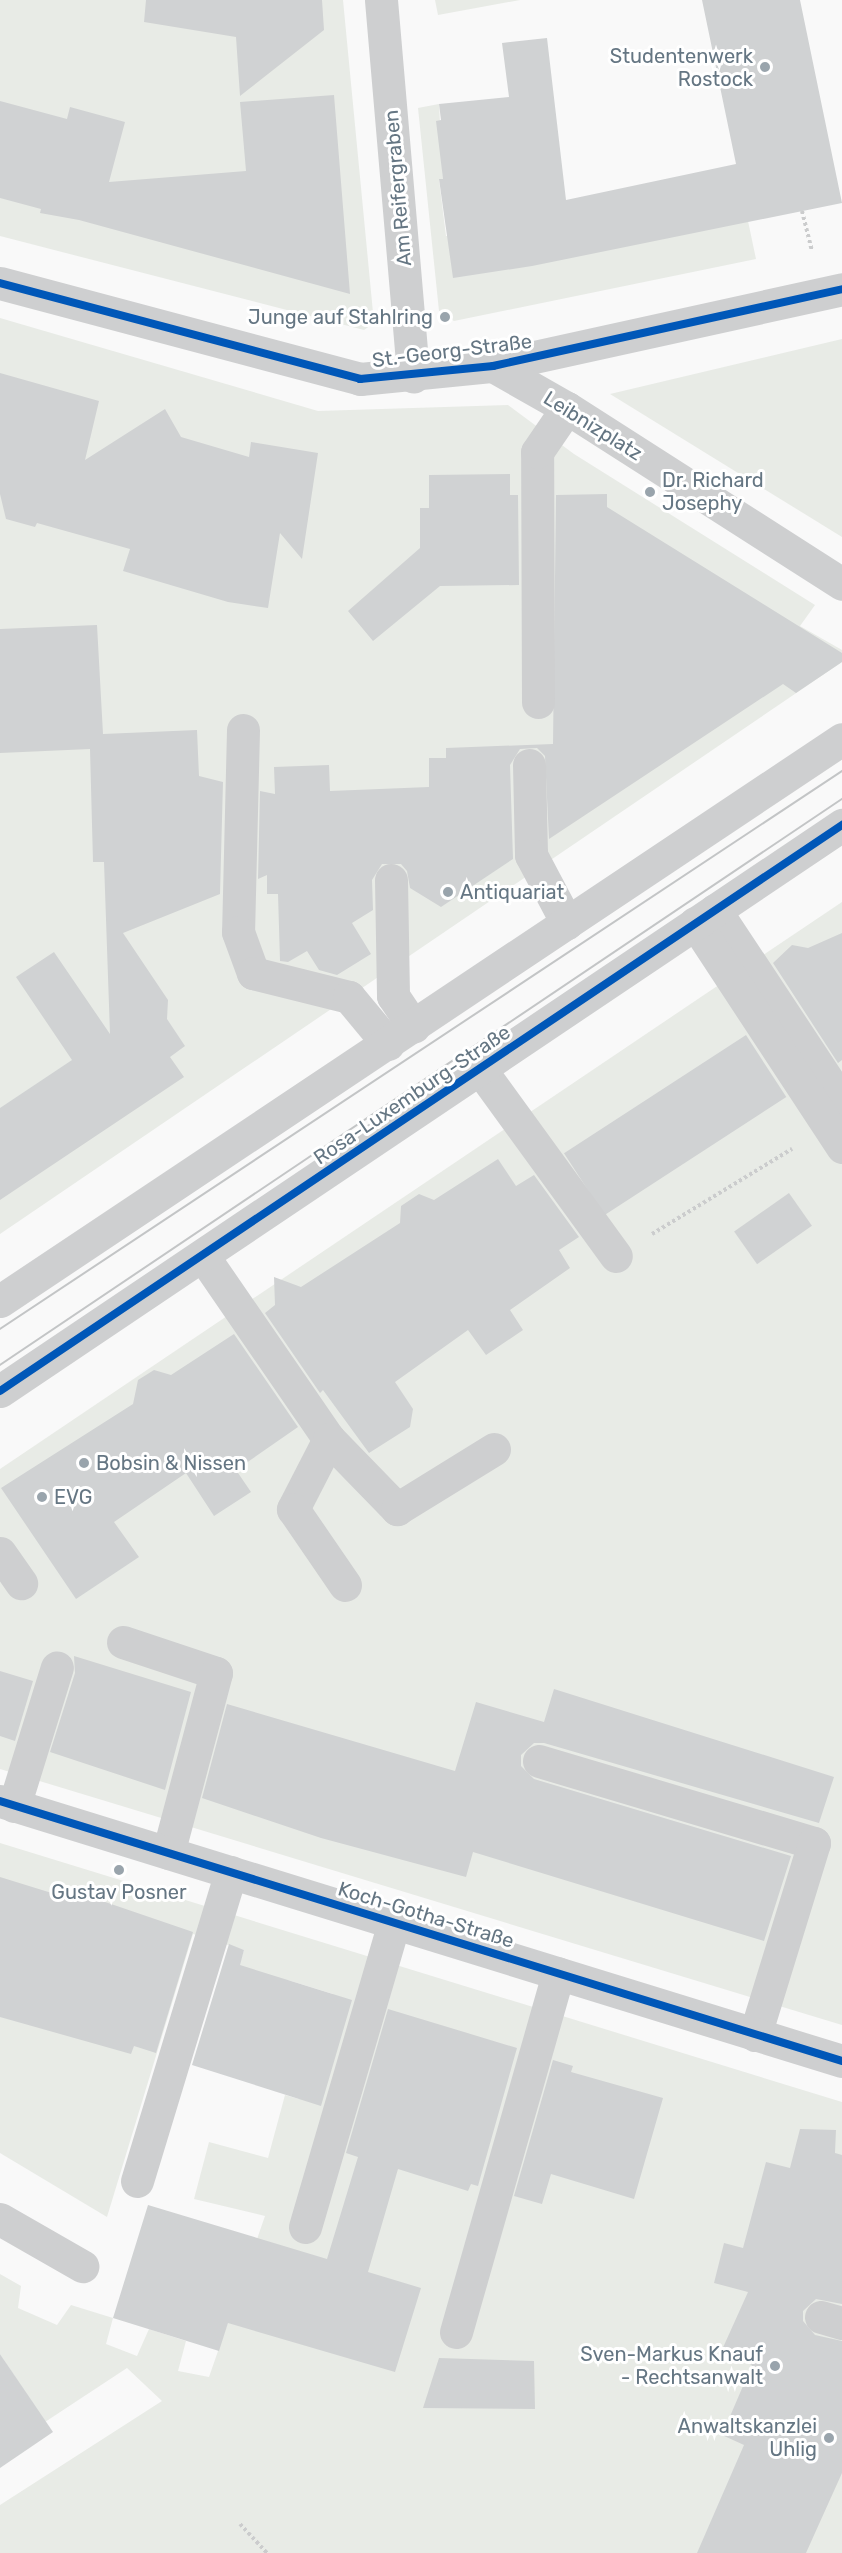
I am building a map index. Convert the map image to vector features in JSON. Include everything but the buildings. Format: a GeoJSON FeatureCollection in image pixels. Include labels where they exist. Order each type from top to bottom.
{"type":"FeatureCollection","features":[{"type":"Feature","properties":{"kind":"street","name":"Am Reifergraben"},"geometry":{"type":"LineString","coordinates":[[381,0],[413,377]]}},
{"type":"Feature","properties":{"kind":"street","name":"St.-Georg-Straße"},"geometry":{"type":"LineString","coordinates":[[0,283],[360,379],[413,377],[494,366],[842,289]]}},
{"type":"Feature","properties":{"kind":"street","name":"Leibnizplatz"},"geometry":{"type":"LineString","coordinates":[[494,366],[567,408],[842,584]]}},
{"type":"Feature","properties":{"kind":"street"},"geometry":{"type":"LineString","coordinates":[[537,702],[537,452],[567,408]]}},
{"type":"Feature","properties":{"kind":"street"},"geometry":{"type":"LineString","coordinates":[[243,729],[238,932],[253,973],[349,997],[401,1036]]}},
{"type":"Feature","properties":{"kind":"street"},"geometry":{"type":"LineString","coordinates":[[0,1301],[401,1036],[842,739]]}},
{"type":"Feature","properties":{"kind":"street"},"geometry":{"type":"LineString","coordinates":[[529,765],[531,855],[567,923]]}},
{"type":"Feature","properties":{"kind":"street","name":"Rosa-Luxemburg-Straße"},"geometry":{"type":"LineString","coordinates":[[0,1390],[203,1256],[842,825]]}},
{"type":"Feature","properties":{"kind":"street"},"geometry":{"type":"LineString","coordinates":[[391,880],[393,996],[401,1036]]}},
{"type":"Feature","properties":{"kind":"street"},"geometry":{"type":"LineString","coordinates":[[705,917],[837,1125]]}},
{"type":"Feature","properties":{"kind":"street"},"geometry":{"type":"LineString","coordinates":[[480,1069],[616,1256]]}},
{"type":"Feature","properties":{"kind":"street"},"geometry":{"type":"LineString","coordinates":[[203,1256],[329,1440],[397,1509],[494,1449]]}},
{"type":"Feature","properties":{"kind":"street"},"geometry":{"type":"LineString","coordinates":[[329,1440],[293,1509],[345,1585]]}},
{"type":"Feature","properties":{"kind":"street"},"geometry":{"type":"LineString","coordinates":[[0,1553],[21,1584]]}},
{"type":"Feature","properties":{"kind":"street"},"geometry":{"type":"LineString","coordinates":[[123,1642],[216,1672],[168,1853]]}},
{"type":"Feature","properties":{"kind":"street"},"geometry":{"type":"LineString","coordinates":[[7,1803],[57,1667]]}},
{"type":"Feature","properties":{"kind":"street"},"geometry":{"type":"LineString","coordinates":[[539,1761],[814,1843],[755,2035]]}},
{"type":"Feature","properties":{"kind":"street","name":"Koch-Gotha-Straße"},"geometry":{"type":"LineString","coordinates":[[7,1803],[842,2061]]}},
{"type":"Feature","properties":{"kind":"street"},"geometry":{"type":"LineString","coordinates":[[137,2181],[231,1872]]}},
{"type":"Feature","properties":{"kind":"street"},"geometry":{"type":"LineString","coordinates":[[304,2227],[394,1923]]}},
{"type":"Feature","properties":{"kind":"street"},"geometry":{"type":"LineString","coordinates":[[456,2332],[558,1973]]}},
{"type":"Feature","properties":{"kind":"street"},"geometry":{"type":"LineString","coordinates":[[0,2219],[82,2266]]}},
{"type":"Feature","properties":{"kind":"path"},"geometry":{"type":"LineString","coordinates":[[802,211],[812,249]]}},
{"type":"Feature","properties":{"kind":"path"},"geometry":{"type":"LineString","coordinates":[[616,1256],[837,1125]]}},
{"type":"Feature","properties":{"kind":"path"},"geometry":{"type":"LineString","coordinates":[[240,2524],[267,2553]]}},
{"type":"Feature","properties":{"kind":"shaded area"},"geometry":{"type":"Polygon","coordinates":[[[0,0],[343,0],[374,323],[364,330],[0,236],[0,0]]]}},
{"type":"Feature","properties":{"kind":"shaded area"},"geometry":{"type":"Polygon","coordinates":[[[435,0],[520,0],[438,15],[435,0]]]}},
{"type":"Feature","properties":{"kind":"shaded area"},"geometry":{"type":"Polygon","coordinates":[[[439,104],[443,179],[439,180],[446,236],[748,221],[756,259],[454,321],[439,311],[418,108],[439,104]]]}},
{"type":"Feature","properties":{"kind":"shaded area"},"geometry":{"type":"Polygon","coordinates":[[[0,318],[318,411],[508,405],[574,454],[815,605],[800,626],[842,650],[842,662],[0,1234],[0,318]]]}},
{"type":"Feature","properties":{"kind":"shaded area"},"geometry":{"type":"Polygon","coordinates":[[[842,339],[842,537],[610,394],[842,339]]]}},
{"type":"Feature","properties":{"kind":"shaded area"},"geometry":{"type":"Polygon","coordinates":[[[842,902],[842,2025],[0,1769],[0,1469],[842,902]]]}},
{"type":"Feature","properties":{"kind":"shaded area"},"geometry":{"type":"Polygon","coordinates":[[[0,1843],[842,2102],[842,2553],[0,2553],[0,2505],[162,2401],[127,2368],[45,2422],[0,2354],[0,2274],[21,2286],[18,2308],[57,2325],[71,2305],[113,2318],[106,2344],[137,2356],[149,2329],[186,2341],[178,2371],[209,2377],[265,2216],[194,2199],[209,2142],[268,2158],[285,2095],[299,2099],[333,1994],[291,1981],[237,1971],[244,1950],[193,1934],[107,2217],[0,2153],[0,1843]]]}},
{"type":"Feature","properties":{"kind":"tram line"},"geometry":{"type":"LineString","coordinates":[[0,1329],[842,771]]}},
{"type":"Feature","properties":{"kind":"tram line"},"geometry":{"type":"LineString","coordinates":[[0,1365],[842,799]]}},
{"type":"Feature","properties":{"kind":"cycle path"},"geometry":{"type":"LineString","coordinates":[[0,283],[360,379],[493,366],[842,289]]}},
{"type":"Feature","properties":{"kind":"cycle path"},"geometry":{"type":"LineString","coordinates":[[0,1391],[842,825]]}},
{"type":"Feature","properties":{"kind":"cycle path"},"geometry":{"type":"LineString","coordinates":[[0,1801],[842,2061]]}},
{"type":"Feature","properties":{"kind":"place","name":"Studentenwerk Rostock"},"geometry":{"type":"Point","coordinates":[765,67]}},
{"type":"Feature","properties":{"kind":"place","name":"Junge auf Stahlring"},"geometry":{"type":"Point","coordinates":[445,317]}},
{"type":"Feature","properties":{"kind":"place","name":"Dr. Richard Josephy"},"geometry":{"type":"Point","coordinates":[650,492]}},
{"type":"Feature","properties":{"kind":"place","name":"Antiquariat"},"geometry":{"type":"Point","coordinates":[448,892]}},
{"type":"Feature","properties":{"kind":"place","name":"Bobsin & Nissen"},"geometry":{"type":"Point","coordinates":[84,1463]}},
{"type":"Feature","properties":{"kind":"place","name":"EVG"},"geometry":{"type":"Point","coordinates":[42,1497]}},
{"type":"Feature","properties":{"kind":"place","name":"Gustav Posner"},"geometry":{"type":"Point","coordinates":[119,1870]}},
{"type":"Feature","properties":{"kind":"place","name":"Sven-Markus Knauf - Rechtsanwalt"},"geometry":{"type":"Point","coordinates":[775,2366]}},
{"type":"Feature","properties":{"kind":"place","name":"Anwaltskanzlei Uhlig"},"geometry":{"type":"Point","coordinates":[829,2438]}}]}
